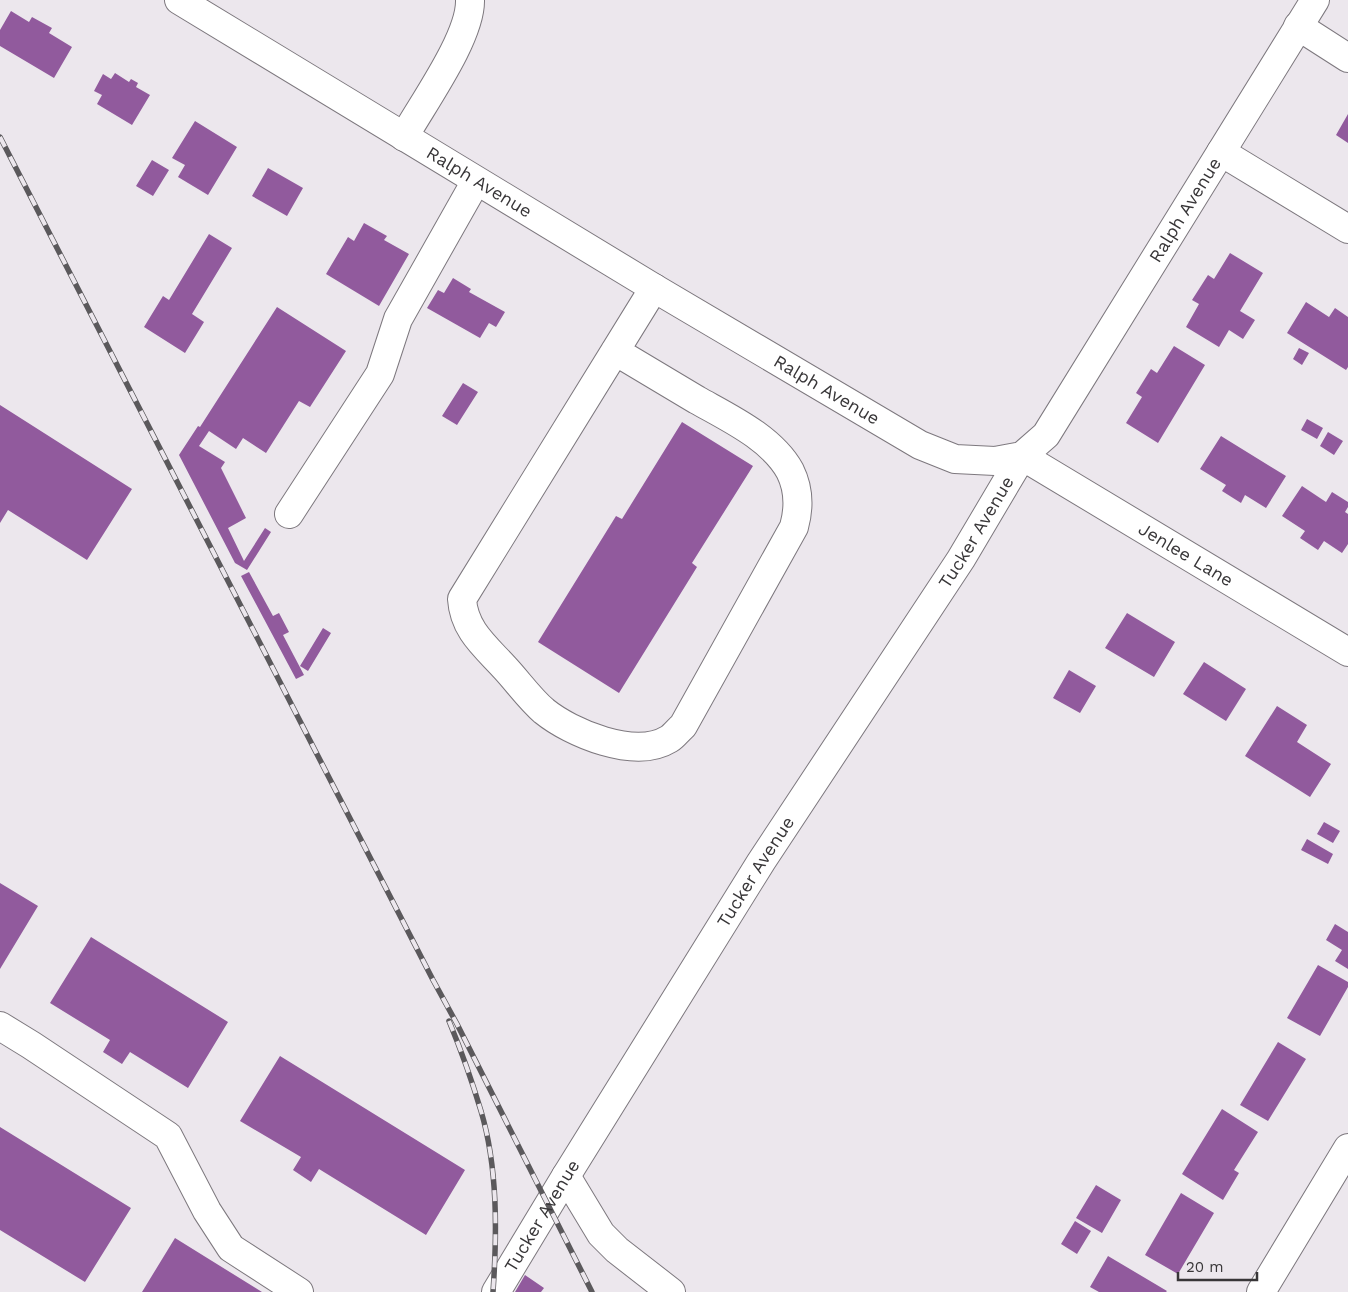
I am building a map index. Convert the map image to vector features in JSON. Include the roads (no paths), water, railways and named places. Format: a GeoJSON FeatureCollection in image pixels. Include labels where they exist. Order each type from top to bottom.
{"type":"FeatureCollection","features":[{"type":"Feature","properties":{"kind":"street","name":"Ralph Avenue"},"geometry":{"type":"LineString","coordinates":[[179,0],[654,288],[920,445],[955,459],[995,461],[1022,456],[1046,435],[1315,0]]}},
{"type":"Feature","properties":{"kind":"street"},"geometry":{"type":"LineString","coordinates":[[404,137],[465,30],[470,10],[470,0]]}},
{"type":"Feature","properties":{"kind":"street"},"geometry":{"type":"LineString","coordinates":[[1298,26],[1348,58]]}},
{"type":"Feature","properties":{"kind":"street"},"geometry":{"type":"LineString","coordinates":[[1221,152],[1348,229]]}},
{"type":"Feature","properties":{"kind":"street"},"geometry":{"type":"LineString","coordinates":[[289,514],[380,374],[398,319],[476,181]]}},
{"type":"Feature","properties":{"kind":"street"},"geometry":{"type":"LineString","coordinates":[[615,351],[751,431],[777,454],[791,472],[798,510],[794,527],[683,726],[668,740],[650,746],[623,746],[589,737],[562,724],[543,710],[472,633],[463,613],[462,599],[615,351],[654,288]]}},
{"type":"Feature","properties":{"kind":"street","name":"Jenlee Lane"},"geometry":{"type":"LineString","coordinates":[[1022,456],[1348,652]]}},
{"type":"Feature","properties":{"kind":"street","name":"Tucker Avenue"},"geometry":{"type":"LineString","coordinates":[[496,1292],[761,862],[961,559],[1022,456]]}},
{"type":"Feature","properties":{"kind":"street"},"geometry":{"type":"LineString","coordinates":[[0,1026],[32,1045],[168,1136],[207,1211],[232,1248],[299,1292]]}},
{"type":"Feature","properties":{"kind":"street"},"geometry":{"type":"LineString","coordinates":[[1261,1292],[1348,1148]]}},
{"type":"Feature","properties":{"kind":"street"},"geometry":{"type":"LineString","coordinates":[[566,1176],[601,1234],[617,1250],[670,1292]]}},
{"type":"Feature","properties":{"kind":"railway"},"geometry":{"type":"LineString","coordinates":[[0,137],[457,1024],[592,1292]]}},
{"type":"Feature","properties":{"kind":"railway"},"geometry":{"type":"LineString","coordinates":[[449,1021],[478,1100],[491,1155],[495,1201],[493,1292]]}}]}
